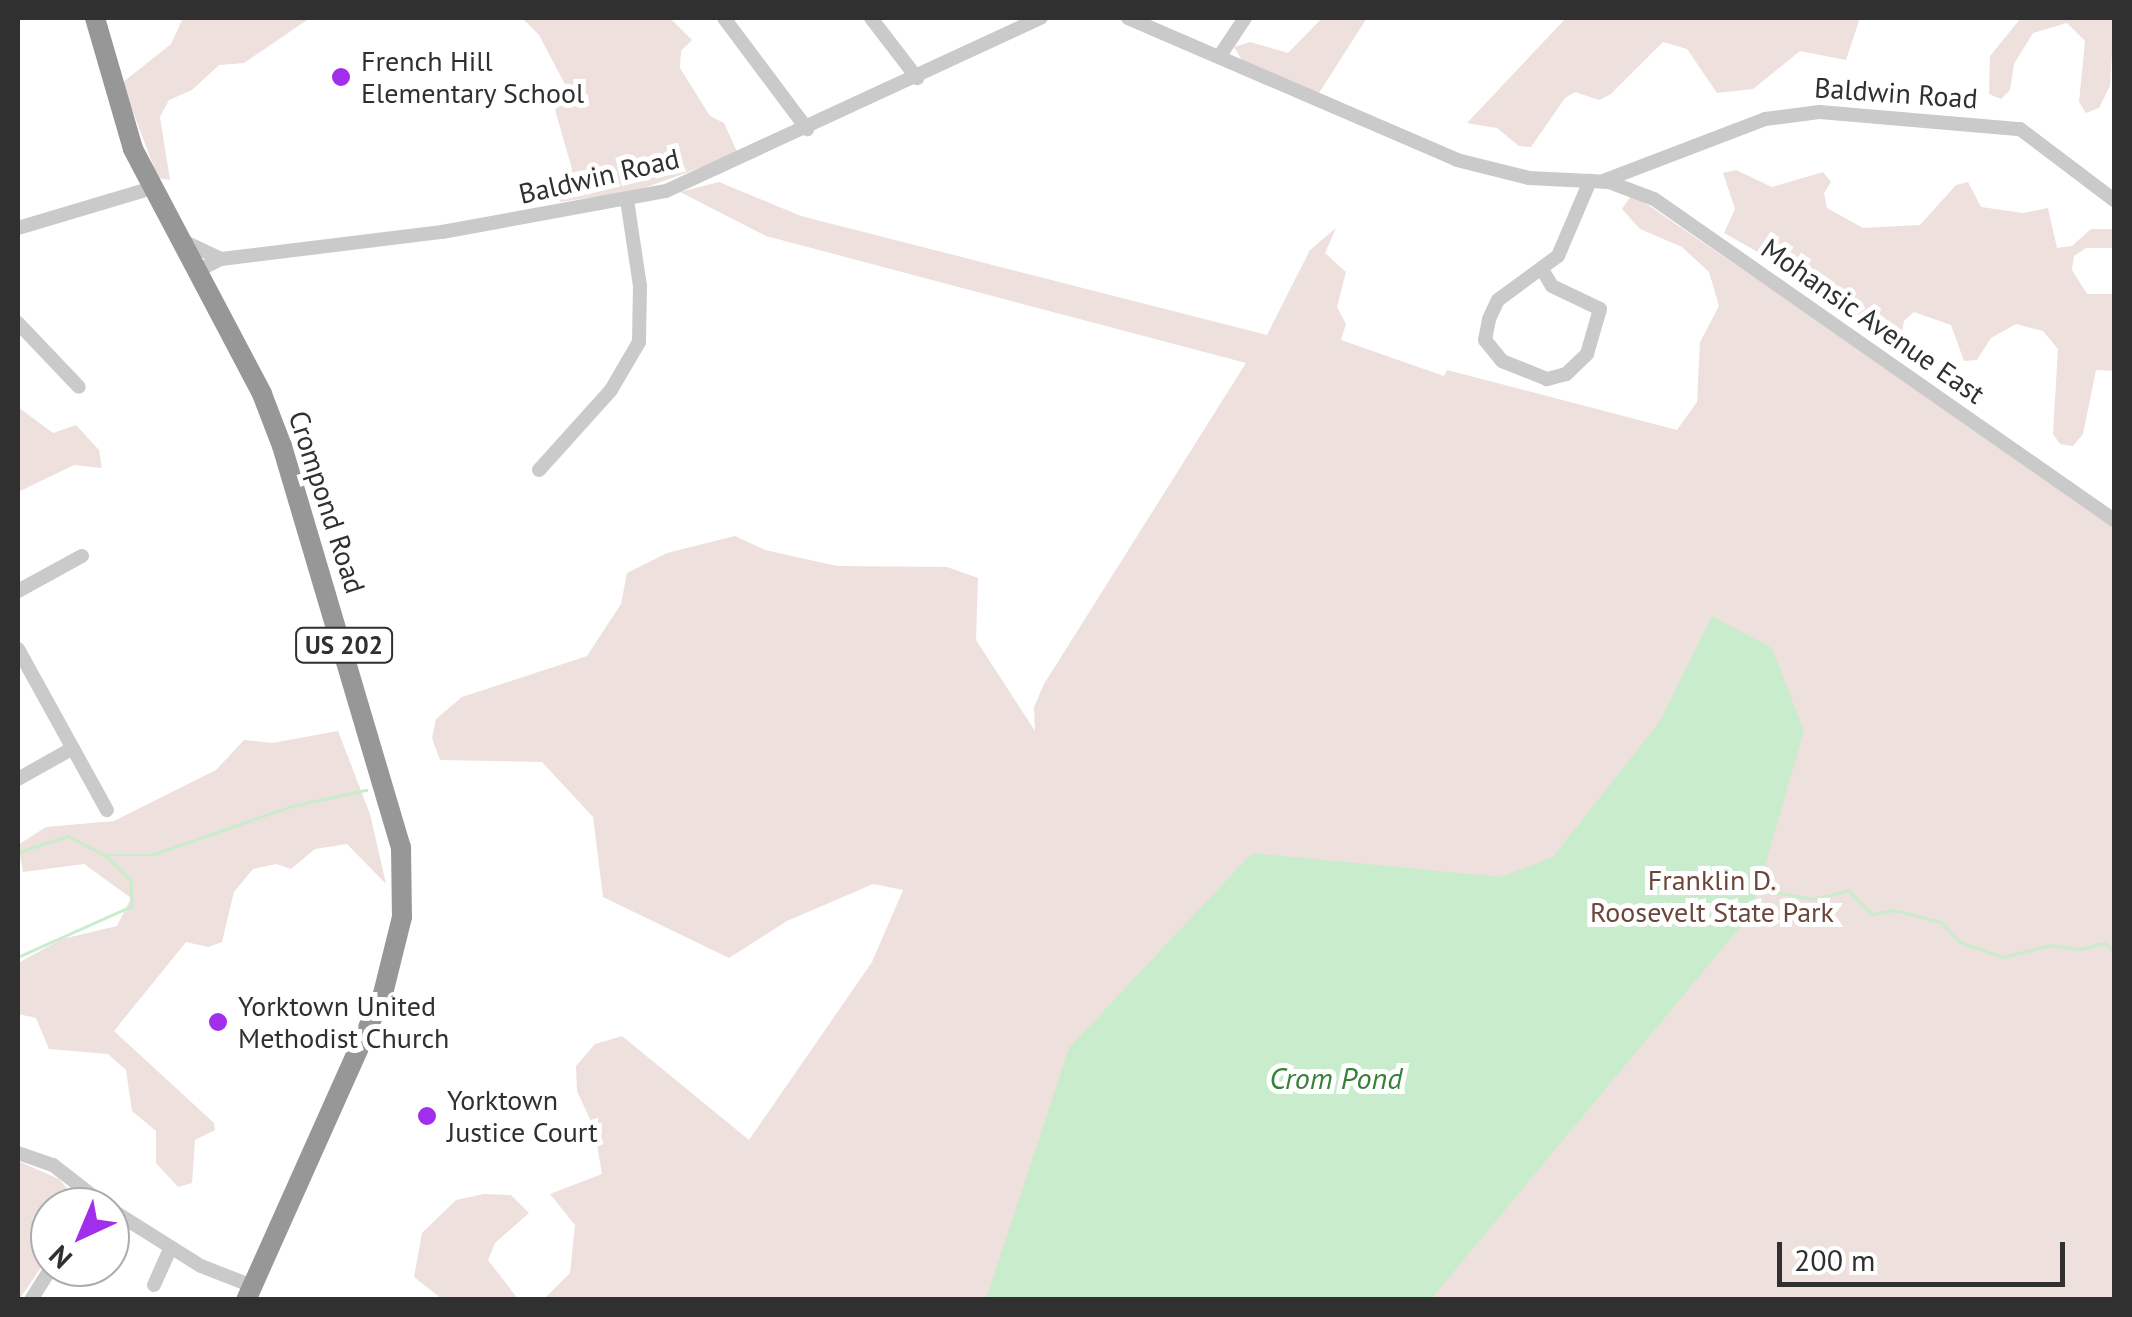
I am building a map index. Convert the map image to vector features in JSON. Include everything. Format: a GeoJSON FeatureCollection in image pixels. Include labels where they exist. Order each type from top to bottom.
{"type":"FeatureCollection","features":[{"type":"Feature","properties":{"kind":"highway","name":"Crompond Road"},"geometry":{"type":"LineString","coordinates":[[96,18],[119,109],[152,188],[282,446],[394,811],[403,873],[402,918],[384,994],[249,1293]]}},
{"type":"Feature","properties":{"kind":"street"},"geometry":{"type":"LineString","coordinates":[[724,18],[807,129]]}},
{"type":"Feature","properties":{"kind":"street"},"geometry":{"type":"LineString","coordinates":[[872,18],[917,78]]}},
{"type":"Feature","properties":{"kind":"street","name":"Baldwin Road"},"geometry":{"type":"LineString","coordinates":[[197,271],[221,259],[627,200],[690,182],[917,78],[1023,21],[1041,18]]}},
{"type":"Feature","properties":{"kind":"street","name":"Baldwin Road"},"geometry":{"type":"LineString","coordinates":[[1128,18],[1457,160],[1529,178],[1596,181],[1765,119],[1820,112],[2020,129],[2114,200]]}},
{"type":"Feature","properties":{"kind":"street"},"geometry":{"type":"LineString","coordinates":[[1219,57],[1245,18]]}},
{"type":"Feature","properties":{"kind":"street"},"geometry":{"type":"LineString","coordinates":[[1542,271],[1552,286],[1600,309],[1586,354],[1566,374],[1547,379],[1502,361],[1485,340],[1498,300],[1558,256],[1596,181]]}},
{"type":"Feature","properties":{"kind":"street","name":"Mohansic Avenue East"},"geometry":{"type":"LineString","coordinates":[[1596,181],[1674,210],[2114,520]]}},
{"type":"Feature","properties":{"kind":"street"},"geometry":{"type":"LineString","coordinates":[[18,228],[152,188]]}},
{"type":"Feature","properties":{"kind":"street"},"geometry":{"type":"LineString","coordinates":[[539,470],[611,390],[639,342],[640,286],[627,200]]}},
{"type":"Feature","properties":{"kind":"street"},"geometry":{"type":"LineString","coordinates":[[180,240],[221,259]]}},
{"type":"Feature","properties":{"kind":"street"},"geometry":{"type":"LineString","coordinates":[[18,323],[79,387]]}},
{"type":"Feature","properties":{"kind":"street"},"geometry":{"type":"LineString","coordinates":[[18,591],[82,556]]}},
{"type":"Feature","properties":{"kind":"street"},"geometry":{"type":"LineString","coordinates":[[18,649],[107,810]]}},
{"type":"Feature","properties":{"kind":"street"},"geometry":{"type":"LineString","coordinates":[[18,779],[73,748]]}},
{"type":"Feature","properties":{"kind":"street"},"geometry":{"type":"LineString","coordinates":[[18,1153],[52,1164],[82,1187]]}},
{"type":"Feature","properties":{"kind":"street"},"geometry":{"type":"LineString","coordinates":[[130,1222],[249,1293]]}},
{"type":"Feature","properties":{"kind":"street"},"geometry":{"type":"LineString","coordinates":[[154,1285],[170,1249]]}},
{"type":"Feature","properties":{"kind":"green space"},"geometry":{"type":"Polygon","coordinates":[[[183,18],[310,18],[244,63],[219,65],[192,90],[169,100],[160,117],[170,180],[158,178],[122,83],[171,44],[183,18]]]}},
{"type":"Feature","properties":{"kind":"green space"},"geometry":{"type":"Polygon","coordinates":[[[522,18],[670,18],[692,40],[681,51],[680,68],[710,116],[724,123],[738,154],[636,191],[560,202],[553,187],[572,169],[555,110],[569,92],[539,35],[522,18]]]}},
{"type":"Feature","properties":{"kind":"green space"},"geometry":{"type":"Polygon","coordinates":[[[1322,18],[1367,18],[1317,96],[1243,62],[1234,47],[1250,42],[1288,53],[1322,18]]]}},
{"type":"Feature","properties":{"kind":"green space"},"geometry":{"type":"Polygon","coordinates":[[[1566,18],[1860,18],[1846,60],[1800,51],[1753,89],[1717,93],[1687,49],[1663,42],[1611,94],[1599,100],[1575,92],[1565,98],[1531,147],[1519,146],[1497,128],[1467,123],[1566,18]]]}},
{"type":"Feature","properties":{"kind":"green space"},"geometry":{"type":"Polygon","coordinates":[[[2021,18],[2114,18],[2110,86],[2099,108],[2086,113],[2079,102],[2085,41],[2067,23],[2033,33],[2014,64],[2010,90],[2001,99],[1989,94],[1990,56],[2021,18]]]}},
{"type":"Feature","properties":{"kind":"green space"},"geometry":{"type":"Polygon","coordinates":[[[1736,170],[1772,187],[1823,172],[1831,182],[1824,193],[1827,208],[1863,228],[1920,225],[1956,185],[1968,182],[1981,207],[2023,213],[2048,208],[2057,248],[2072,246],[2091,229],[2114,229],[2114,248],[2086,248],[2074,256],[2072,270],[2087,294],[2114,294],[2114,371],[2096,370],[2083,434],[2073,446],[2060,444],[2053,434],[2058,349],[2043,331],[2016,324],[1991,338],[1977,360],[1964,361],[1951,325],[1914,312],[1904,321],[1899,348],[1887,343],[1822,288],[1724,233],[1735,209],[1723,173],[1736,170]]]}},
{"type":"Feature","properties":{"kind":"green space","name":"Franklin D. Roosevelt State Park"},"geometry":{"type":"Polygon","coordinates":[[[719,182],[801,216],[1267,335],[1310,250],[1336,228],[1325,253],[1346,272],[1337,307],[1346,324],[1341,340],[1444,376],[1447,370],[1677,430],[1697,402],[1700,342],[1719,306],[1709,272],[1682,247],[1640,229],[1622,209],[1632,194],[2114,524],[2114,1299],[544,1299],[570,1273],[575,1225],[550,1194],[602,1174],[594,1128],[577,1091],[576,1066],[595,1044],[622,1036],[749,1140],[872,962],[903,890],[873,884],[787,921],[729,958],[603,897],[593,817],[542,762],[440,760],[432,738],[436,719],[462,697],[587,656],[621,604],[627,573],[667,553],[735,536],[765,550],[837,566],[947,567],[978,578],[976,640],[1035,731],[1034,707],[1044,684],[1246,363],[766,236],[680,192],[719,182]]]}},
{"type":"Feature","properties":{"kind":"green space"},"geometry":{"type":"Polygon","coordinates":[[[18,407],[53,433],[76,425],[99,450],[102,468],[74,465],[18,492],[18,407]]]}},
{"type":"Feature","properties":{"kind":"green space"},"geometry":{"type":"Polygon","coordinates":[[[338,731],[370,814],[386,884],[347,844],[315,849],[291,869],[276,864],[253,869],[234,892],[222,942],[208,947],[186,942],[114,1031],[214,1123],[215,1130],[195,1140],[192,1183],[178,1187],[156,1163],[156,1131],[132,1111],[126,1070],[108,1054],[49,1049],[36,1018],[18,1014],[18,963],[62,939],[117,926],[131,898],[84,864],[23,872],[18,845],[46,827],[114,821],[216,770],[244,740],[272,743],[338,731]]]}},
{"type":"Feature","properties":{"kind":"green space"},"geometry":{"type":"Polygon","coordinates":[[[18,1161],[59,1179],[66,1187],[30,1187],[30,1284],[19,1300],[18,1161]]]}},
{"type":"Feature","properties":{"kind":"green space"},"geometry":{"type":"Polygon","coordinates":[[[484,1194],[511,1195],[529,1213],[495,1243],[488,1260],[518,1299],[442,1299],[414,1277],[422,1233],[456,1200],[484,1194]]]}},
{"type":"Feature","properties":{"kind":"water","name":"Crom Pond"},"geometry":{"type":"Polygon","coordinates":[[[1712,616],[1772,648],[1804,731],[1751,914],[1431,1299],[986,1299],[1069,1048],[1252,853],[1501,877],[1553,857],[1660,721],[1712,616]]]}},
{"type":"Feature","properties":{"kind":"waterway"},"geometry":{"type":"LineString","coordinates":[[18,852],[68,836],[105,855],[151,855],[292,806],[366,790]]}},
{"type":"Feature","properties":{"kind":"waterway"},"geometry":{"type":"LineString","coordinates":[[18,957],[132,906],[130,880],[105,855]]}},
{"type":"Feature","properties":{"kind":"waterway"},"geometry":{"type":"LineString","coordinates":[[1758,889],[1813,899],[1849,891],[1872,914],[1894,910],[1941,922],[1960,942],[2003,957],[2051,945],[2080,949],[2104,943],[2114,951]]}},
{"type":"Feature","properties":{"kind":"place","name":"French Hill Elementary School"},"geometry":{"type":"Point","coordinates":[341,77]}},
{"type":"Feature","properties":{"kind":"place","name":"Yorktown United Methodist Church"},"geometry":{"type":"Point","coordinates":[218,1022]}},
{"type":"Feature","properties":{"kind":"place","name":"Yorktown Justice Court"},"geometry":{"type":"Point","coordinates":[427,1116]}}]}
